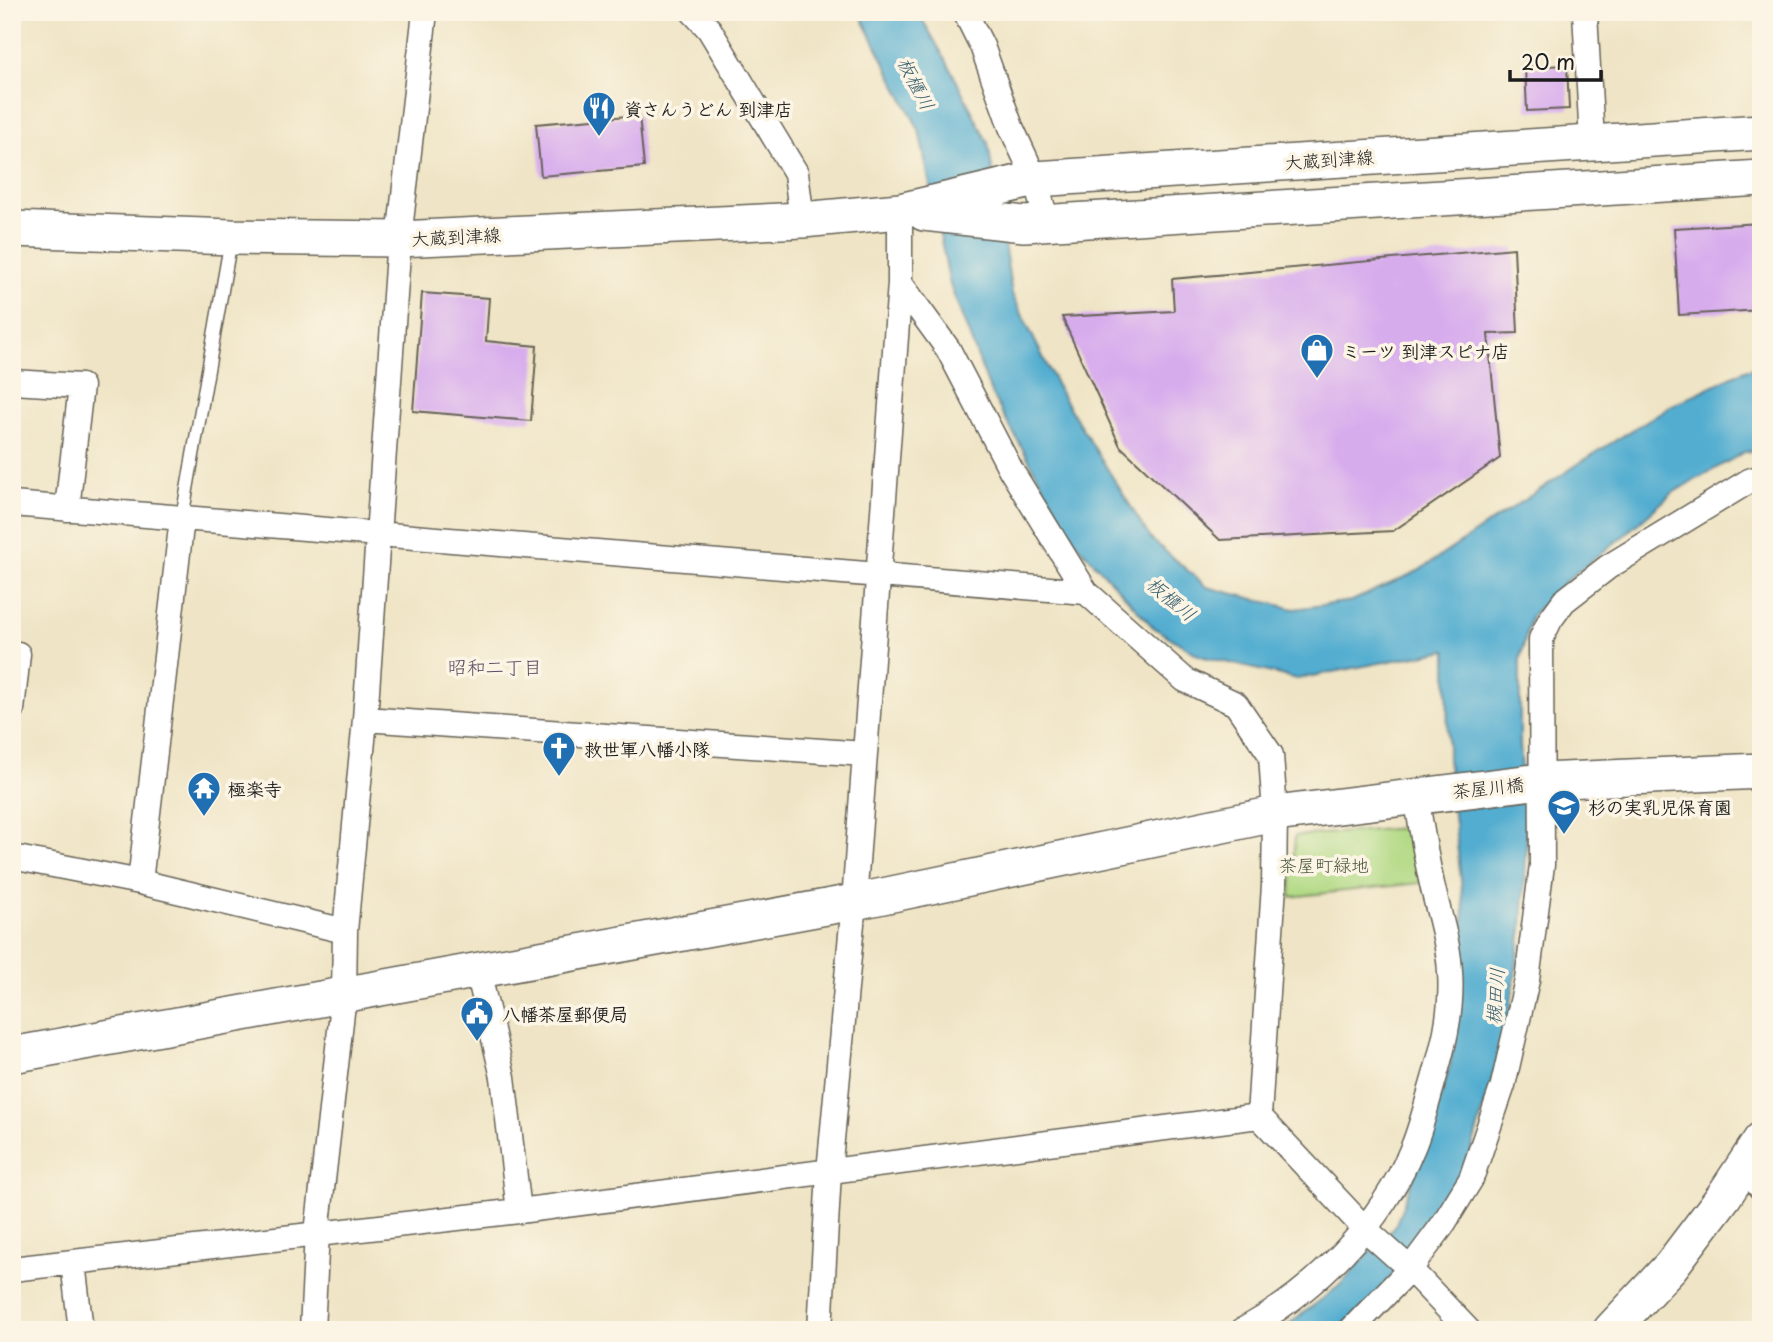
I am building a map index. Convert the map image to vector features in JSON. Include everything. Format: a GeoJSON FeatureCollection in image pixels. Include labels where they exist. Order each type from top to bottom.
{"type":"FeatureCollection","features":[{"type":"Feature","properties":{"kind":"main road","name":"大蔵到津線"},"geometry":{"type":"LineString","coordinates":[[12,229],[232,237],[399,239],[802,220],[900,211],[1024,181],[1761,132]]}},
{"type":"Feature","properties":{"kind":"main road","name":"大蔵到津線"},"geometry":{"type":"LineString","coordinates":[[900,211],[1035,224],[1761,178]]}},
{"type":"Feature","properties":{"kind":"main road","name":"茶屋川橋"},"geometry":{"type":"LineString","coordinates":[[12,1055],[854,902],[1275,814],[1542,781],[1761,771]]}},
{"type":"Feature","properties":{"kind":"main road"},"geometry":{"type":"LineString","coordinates":[[1611,1330],[1671,1266],[1755,1165]]}},
{"type":"Feature","properties":{"kind":"street"},"geometry":{"type":"LineString","coordinates":[[312,1330],[317,1233],[344,995],[345,931],[365,719],[399,239],[425,12]]}},
{"type":"Feature","properties":{"kind":"street"},"geometry":{"type":"LineString","coordinates":[[693,12],[709,30],[796,173],[802,220]]}},
{"type":"Feature","properties":{"kind":"street"},"geometry":{"type":"LineString","coordinates":[[965,12],[982,46],[1011,127],[1035,224]]}},
{"type":"Feature","properties":{"kind":"street"},"geometry":{"type":"LineString","coordinates":[[1585,12],[1592,142]]}},
{"type":"Feature","properties":{"kind":"street"},"geometry":{"type":"LineString","coordinates":[[820,1330],[829,1172],[866,754],[900,283],[900,211]]}},
{"type":"Feature","properties":{"kind":"street"},"geometry":{"type":"LineString","coordinates":[[900,283],[948,349],[1011,470],[1086,592],[1185,680],[1236,704],[1271,755],[1275,814],[1274,885],[1259,1116],[1364,1228],[1410,1269],[1468,1330]]}},
{"type":"Feature","properties":{"kind":"street"},"geometry":{"type":"LineString","coordinates":[[12,382],[81,386],[67,509]]}},
{"type":"Feature","properties":{"kind":"street"},"geometry":{"type":"LineString","coordinates":[[1351,1330],[1410,1269],[1443,1226],[1471,1179],[1503,1085],[1527,980],[1541,878],[1541,639],[1550,620],[1564,601],[1608,567],[1749,481],[1761,477]]}},
{"type":"Feature","properties":{"kind":"street"},"geometry":{"type":"LineString","coordinates":[[12,505],[1086,592]]}},
{"type":"Feature","properties":{"kind":"street"},"geometry":{"type":"LineString","coordinates":[[140,882],[183,518]]}},
{"type":"Feature","properties":{"kind":"street"},"geometry":{"type":"LineString","coordinates":[[12,654],[18,654],[12,710]]}},
{"type":"Feature","properties":{"kind":"street"},"geometry":{"type":"LineString","coordinates":[[365,719],[866,754]]}},
{"type":"Feature","properties":{"kind":"street"},"geometry":{"type":"LineString","coordinates":[[1243,1330],[1264,1319],[1302,1291],[1339,1256],[1364,1228],[1391,1190],[1413,1147],[1446,1040],[1450,1004],[1451,971],[1425,857],[1426,794]]}},
{"type":"Feature","properties":{"kind":"street"},"geometry":{"type":"LineString","coordinates":[[12,857],[140,882],[345,931]]}},
{"type":"Feature","properties":{"kind":"street"},"geometry":{"type":"LineString","coordinates":[[478,971],[503,1077],[519,1211]]}},
{"type":"Feature","properties":{"kind":"street"},"geometry":{"type":"LineString","coordinates":[[12,1269],[519,1211],[1259,1116]]}},
{"type":"Feature","properties":{"kind":"street"},"geometry":{"type":"LineString","coordinates":[[73,1263],[81,1330]]}},
{"type":"Feature","properties":{"kind":"lane"},"geometry":{"type":"LineString","coordinates":[[183,518],[232,237]]}},
{"type":"Feature","properties":{"kind":"green space","name":"茶屋町緑地"},"geometry":{"type":"Polygon","coordinates":[[[1405,828],[1421,883],[1290,897],[1295,836],[1405,828]]]}},
{"type":"Feature","properties":{"kind":"water"},"geometry":{"type":"Polygon","coordinates":[[[859,12],[918,12],[988,143],[1012,294],[1062,396],[1151,539],[1207,587],[1294,609],[1352,601],[1418,571],[1669,407],[1745,370],[1761,366],[1761,449],[1745,452],[1674,492],[1567,580],[1531,616],[1520,659],[1520,745],[1527,838],[1522,929],[1507,1029],[1467,1165],[1443,1209],[1374,1299],[1337,1330],[1281,1330],[1339,1286],[1396,1224],[1429,1135],[1450,1066],[1464,909],[1448,759],[1447,650],[1297,679],[1200,656],[1153,627],[1076,543],[992,395],[950,285],[919,130],[859,12]]]}},
{"type":"Feature","properties":{"kind":"building"},"geometry":{"type":"Polygon","coordinates":[[[1567,65],[1569,109],[1527,111],[1525,67],[1567,65]]]}},
{"type":"Feature","properties":{"kind":"building"},"geometry":{"type":"Polygon","coordinates":[[[639,115],[644,167],[541,176],[536,124],[639,115]]]}},
{"type":"Feature","properties":{"kind":"building"},"geometry":{"type":"Polygon","coordinates":[[[1761,223],[1761,310],[1679,315],[1674,228],[1761,223]]]}},
{"type":"Feature","properties":{"kind":"building"},"geometry":{"type":"Polygon","coordinates":[[[1514,248],[1518,333],[1488,334],[1500,458],[1393,531],[1220,540],[1120,446],[1062,317],[1174,311],[1172,279],[1514,248]]]}},
{"type":"Feature","properties":{"kind":"building"},"geometry":{"type":"Polygon","coordinates":[[[422,293],[489,298],[486,341],[537,346],[531,421],[413,411],[422,293]]]}},
{"type":"Feature","properties":{"kind":"place","name":"資さんうどん 到津店"},"geometry":{"type":"Point","coordinates":[599,138]}},
{"type":"Feature","properties":{"kind":"place","name":"ミーツ 到津スピナ店"},"geometry":{"type":"Point","coordinates":[1317,380]}},
{"type":"Feature","properties":{"kind":"place","name":"救世軍八幡小隊"},"geometry":{"type":"Point","coordinates":[559,778]}},
{"type":"Feature","properties":{"kind":"place","name":"極楽寺"},"geometry":{"type":"Point","coordinates":[204,818]}},
{"type":"Feature","properties":{"kind":"place","name":"杉の実乳児保育園"},"geometry":{"type":"Point","coordinates":[1564,836]}},
{"type":"Feature","properties":{"kind":"place","name":"八幡茶屋郵便局"},"geometry":{"type":"Point","coordinates":[477,1043]}},
{"type":"Feature","properties":{"kind":"district","name":"昭和二丁目"},"geometry":{"type":"Point","coordinates":[495,666]}},
{"type":"Feature","properties":{"kind":"water label","name":"板櫃川"},"geometry":{"type":"Point","coordinates":[917,83]}},
{"type":"Feature","properties":{"kind":"water label","name":"板櫃川"},"geometry":{"type":"Point","coordinates":[1172,598]}},
{"type":"Feature","properties":{"kind":"water label","name":"槻田川"},"geometry":{"type":"Point","coordinates":[1494,996]}}]}
